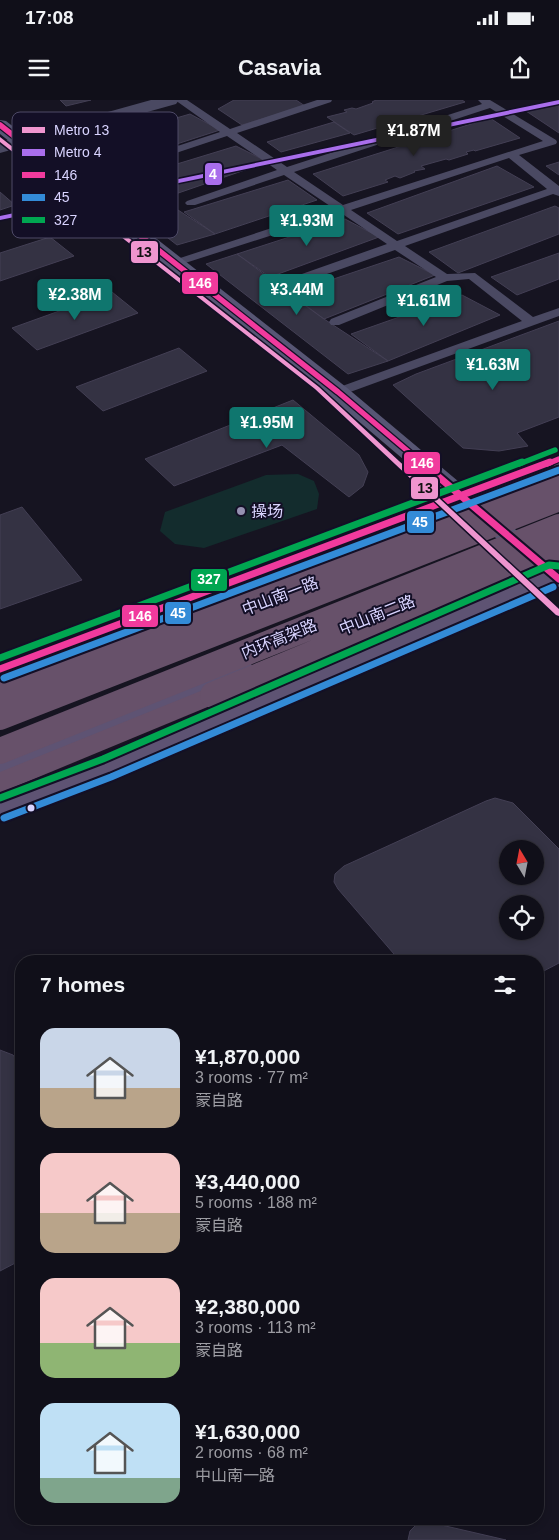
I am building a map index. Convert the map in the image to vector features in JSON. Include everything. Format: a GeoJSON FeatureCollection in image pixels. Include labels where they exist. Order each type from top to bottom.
{"type":"FeatureCollection","features":[{"type":"Feature","properties":{"kind":"highway"},"geometry":{"type":"LineString","coordinates":[[0,690],[559,471]]}},
{"type":"Feature","properties":{"kind":"highway","name":"内环高架路"},"geometry":{"type":"LineString","coordinates":[[0,717],[559,498]]}},
{"type":"Feature","properties":{"kind":"highway","name":"内环高架路"},"geometry":{"type":"LineString","coordinates":[[0,751],[559,528]]}},
{"type":"Feature","properties":{"kind":"highway"},"geometry":{"type":"LineString","coordinates":[[137,696],[557,570]]}},
{"type":"Feature","properties":{"kind":"highway"},"geometry":{"type":"LineString","coordinates":[[0,783],[400,618]]}},
{"type":"Feature","properties":{"kind":"main road","name":"中山南一路"},"geometry":{"type":"LineString","coordinates":[[0,669],[559,459]]}},
{"type":"Feature","properties":{"kind":"main road","name":"中山南一路"},"geometry":{"type":"LineString","coordinates":[[0,703],[485,518],[559,487]]}},
{"type":"Feature","properties":{"kind":"main road","name":"中山南二路"},"geometry":{"type":"LineString","coordinates":[[0,768],[559,541]]}},
{"type":"Feature","properties":{"kind":"main road"},"geometry":{"type":"LineString","coordinates":[[0,810],[108,768],[557,570]]}},
{"type":"Feature","properties":{"kind":"street"},"geometry":{"type":"LineString","coordinates":[[128,112],[170,100]]}},
{"type":"Feature","properties":{"kind":"street"},"geometry":{"type":"LineString","coordinates":[[0,125],[12,134]]}},
{"type":"Feature","properties":{"kind":"street"},"geometry":{"type":"LineString","coordinates":[[144,238],[338,392],[528,554],[557,570]]}},
{"type":"Feature","properties":{"kind":"lane"},"geometry":{"type":"LineString","coordinates":[[180,100],[445,278]]}},
{"type":"Feature","properties":{"kind":"lane"},"geometry":{"type":"LineString","coordinates":[[178,149],[327,100]]}},
{"type":"Feature","properties":{"kind":"lane"},"geometry":{"type":"LineString","coordinates":[[175,262],[552,142],[486,103],[192,203]]}},
{"type":"Feature","properties":{"kind":"lane"},"geometry":{"type":"LineString","coordinates":[[510,154],[557,191]]}},
{"type":"Feature","properties":{"kind":"lane"},"geometry":{"type":"LineString","coordinates":[[286,284],[557,191]]}},
{"type":"Feature","properties":{"kind":"lane"},"geometry":{"type":"LineString","coordinates":[[335,322],[445,278],[471,275],[531,322]]}},
{"type":"Feature","properties":{"kind":"lane"},"geometry":{"type":"LineString","coordinates":[[338,392],[559,312]]}},
{"type":"Feature","properties":{"kind":"green space","name":"操场"},"geometry":{"type":"Polygon","coordinates":[[[298,474],[314,481],[319,494],[317,509],[204,548],[175,544],[160,531],[165,512],[266,475],[298,474]]]}},
{"type":"Feature","properties":{"kind":"building"},"geometry":{"type":"Polygon","coordinates":[[[60,100],[91,100],[66,106],[60,100]]]}},
{"type":"Feature","properties":{"kind":"building"},"geometry":{"type":"Polygon","coordinates":[[[234,100],[296,100],[305,106],[242,125],[218,109],[234,100]]]}},
{"type":"Feature","properties":{"kind":"building"},"geometry":{"type":"Polygon","coordinates":[[[376,100],[462,100],[465,102],[354,135],[327,117],[347,112],[344,110],[356,109],[373,103],[376,100]]]}},
{"type":"Feature","properties":{"kind":"building"},"geometry":{"type":"Polygon","coordinates":[[[559,100],[559,133],[523,109],[559,100]]]}},
{"type":"Feature","properties":{"kind":"building"},"geometry":{"type":"Polygon","coordinates":[[[190,114],[220,130],[178,144],[178,117],[190,114]]]}},
{"type":"Feature","properties":{"kind":"building"},"geometry":{"type":"Polygon","coordinates":[[[490,118],[520,138],[466,152],[468,154],[449,160],[446,159],[421,166],[425,169],[414,171],[400,178],[395,176],[385,180],[388,182],[343,196],[313,174],[490,118]]]}},
{"type":"Feature","properties":{"kind":"building"},"geometry":{"type":"Polygon","coordinates":[[[334,122],[350,133],[281,152],[267,142],[334,122]]]}},
{"type":"Feature","properties":{"kind":"building"},"geometry":{"type":"Polygon","coordinates":[[[236,146],[268,162],[178,193],[178,164],[236,146]]]}},
{"type":"Feature","properties":{"kind":"building"},"geometry":{"type":"Polygon","coordinates":[[[559,162],[559,175],[546,166],[559,162]]]}},
{"type":"Feature","properties":{"kind":"building"},"geometry":{"type":"Polygon","coordinates":[[[497,166],[534,187],[398,234],[367,213],[497,166]]]}},
{"type":"Feature","properties":{"kind":"building"},"geometry":{"type":"Polygon","coordinates":[[[288,180],[317,200],[215,234],[184,212],[288,180]]]}},
{"type":"Feature","properties":{"kind":"building"},"geometry":{"type":"Polygon","coordinates":[[[0,192],[12,202],[12,206],[0,210],[0,192]]]}},
{"type":"Feature","properties":{"kind":"building"},"geometry":{"type":"Polygon","coordinates":[[[555,206],[559,208],[559,234],[458,273],[429,252],[555,206]]]}},
{"type":"Feature","properties":{"kind":"building"},"geometry":{"type":"Polygon","coordinates":[[[178,210],[215,234],[177,245],[168,238],[178,238],[178,210]]]}},
{"type":"Feature","properties":{"kind":"building"},"geometry":{"type":"Polygon","coordinates":[[[345,219],[379,237],[270,277],[237,254],[345,219]]]}},
{"type":"Feature","properties":{"kind":"building"},"geometry":{"type":"Polygon","coordinates":[[[51,238],[74,256],[0,281],[0,253],[51,238]]]}},
{"type":"Feature","properties":{"kind":"building"},"geometry":{"type":"Polygon","coordinates":[[[559,253],[559,279],[517,295],[491,277],[559,253]]]}},
{"type":"Feature","properties":{"kind":"building"},"geometry":{"type":"Polygon","coordinates":[[[237,254],[324,319],[388,361],[348,374],[206,264],[237,254]]]}},
{"type":"Feature","properties":{"kind":"building"},"geometry":{"type":"Polygon","coordinates":[[[399,257],[435,275],[324,319],[289,294],[399,257]]]}},
{"type":"Feature","properties":{"kind":"building"},"geometry":{"type":"Polygon","coordinates":[[[112,292],[138,313],[37,350],[12,328],[112,292]]]}},
{"type":"Feature","properties":{"kind":"building"},"geometry":{"type":"Polygon","coordinates":[[[462,295],[500,315],[388,361],[351,334],[462,295]]]}},
{"type":"Feature","properties":{"kind":"building"},"geometry":{"type":"Polygon","coordinates":[[[559,321],[559,417],[517,433],[528,446],[499,451],[463,448],[393,385],[416,374],[559,321]]]}},
{"type":"Feature","properties":{"kind":"building"},"geometry":{"type":"Polygon","coordinates":[[[179,348],[207,371],[103,411],[76,387],[179,348]]]}},
{"type":"Feature","properties":{"kind":"building"},"geometry":{"type":"Polygon","coordinates":[[[293,400],[359,455],[368,472],[363,486],[349,497],[282,445],[174,486],[145,459],[293,400]]]}},
{"type":"Feature","properties":{"kind":"building"},"geometry":{"type":"Polygon","coordinates":[[[22,507],[82,580],[0,609],[0,515],[22,507]]]}},
{"type":"Feature","properties":{"kind":"building"},"geometry":{"type":"Polygon","coordinates":[[[495,798],[513,803],[559,849],[559,963],[544,971],[544,955],[395,955],[338,889],[334,882],[335,874],[344,866],[486,801],[495,798]]]}},
{"type":"Feature","properties":{"kind":"building"},"geometry":{"type":"Polygon","coordinates":[[[0,1050],[13,1055],[15,1058],[15,1263],[0,1271],[0,1050]]]}},
{"type":"Feature","properties":{"kind":"building"},"geometry":{"type":"Polygon","coordinates":[[[416,1525],[441,1525],[506,1540],[408,1540],[410,1531],[416,1525]]]}},
{"type":"Feature","properties":{"kind":"metro line","name":"4"},"geometry":{"type":"LineString","coordinates":[[178,181],[559,102]]}},
{"type":"Feature","properties":{"kind":"metro line","name":"13"},"geometry":{"type":"LineString","coordinates":[[0,139],[12,148]]}},
{"type":"Feature","properties":{"kind":"metro line","name":"4"},"geometry":{"type":"LineString","coordinates":[[0,218],[12,216]]}},
{"type":"Feature","properties":{"kind":"metro line","name":"13"},"geometry":{"type":"LineString","coordinates":[[126,238],[317,388],[559,613]]}},
{"type":"Feature","properties":{"kind":"transit line","name":"146"},"geometry":{"type":"LineString","coordinates":[[0,125],[12,134]]}},
{"type":"Feature","properties":{"kind":"transit line","name":"146"},"geometry":{"type":"LineString","coordinates":[[143,238],[338,392],[559,579]]}},
{"type":"Feature","properties":{"kind":"transit line","name":"327"},"geometry":{"type":"LineString","coordinates":[[0,658],[555,450]]}},
{"type":"Feature","properties":{"kind":"transit line","name":"146"},"geometry":{"type":"LineString","coordinates":[[0,669],[559,459]]}},
{"type":"Feature","properties":{"kind":"transit line","name":"45"},"geometry":{"type":"LineString","coordinates":[[4,678],[559,470]]}},
{"type":"Feature","properties":{"kind":"transit line","name":"327"},"geometry":{"type":"LineString","coordinates":[[0,798],[103,759],[549,565],[559,566]]}},
{"type":"Feature","properties":{"kind":"transit line","name":"45"},"geometry":{"type":"LineString","coordinates":[[4,818],[111,777],[553,587]]}},
{"type":"Feature","properties":{"kind":"place","name":"操场"},"geometry":{"type":"Point","coordinates":[241,511]}}]}
